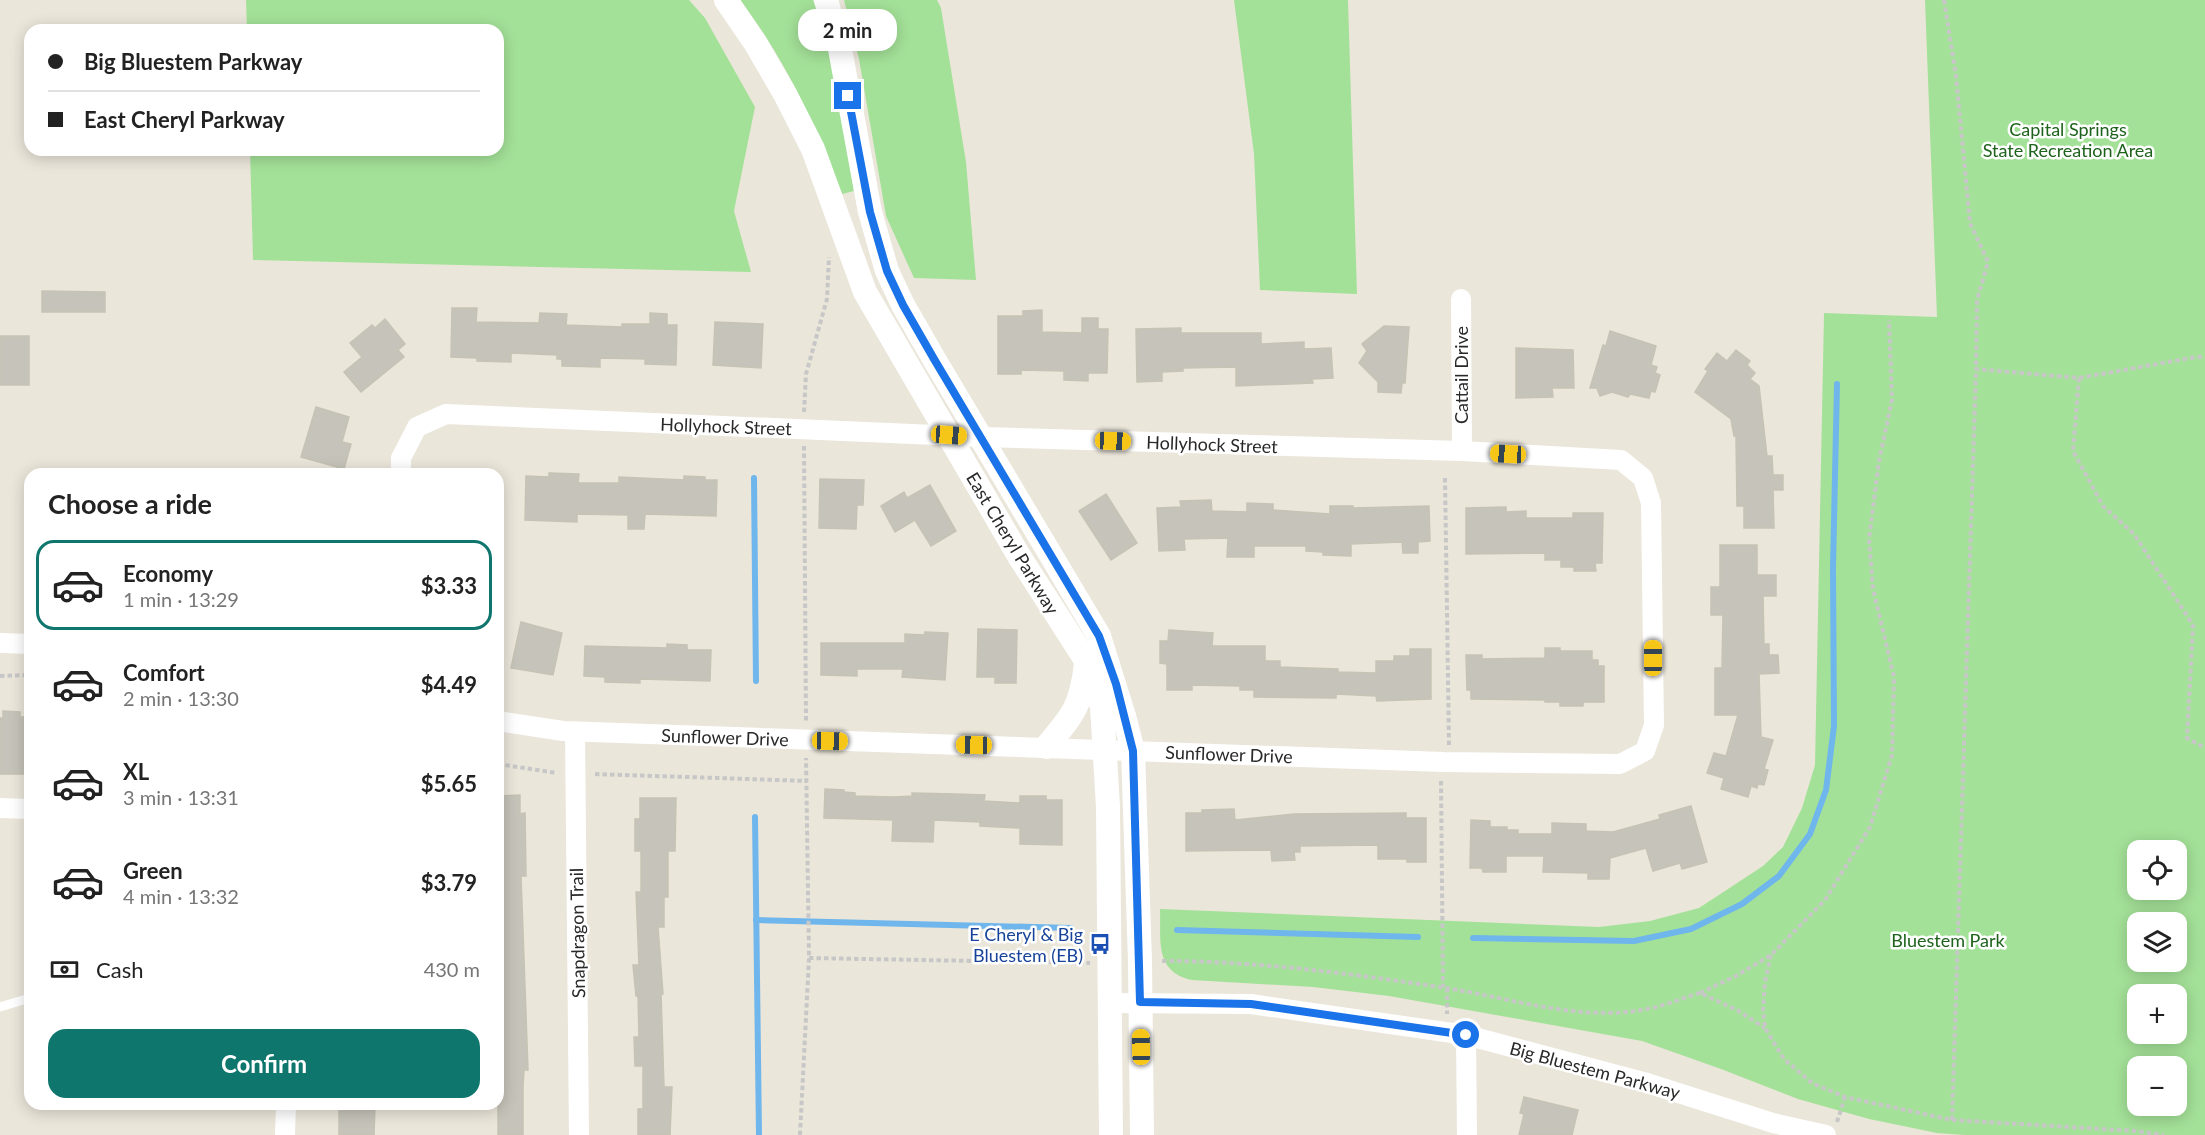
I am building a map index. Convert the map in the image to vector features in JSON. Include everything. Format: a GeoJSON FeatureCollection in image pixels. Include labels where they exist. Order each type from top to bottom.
{"type":"FeatureCollection","features":[{"type":"Feature","properties":{"kind":"street","name":"East Cheryl Parkway"},"geometry":{"type":"LineString","coordinates":[[726,0],[786,94],[813,149],[865,292],[1019,556],[1087,662],[1102,706],[1106,750],[1111,1135]]}},
{"type":"Feature","properties":{"kind":"street","name":"East Cheryl Parkway"},"geometry":{"type":"LineString","coordinates":[[826,0],[840,49],[870,212],[887,271],[919,332],[1099,636],[1116,684],[1133,751],[1142,1135]]}},
{"type":"Feature","properties":{"kind":"street","name":"Cattail Drive"},"geometry":{"type":"LineString","coordinates":[[1461,299],[1462,451]]}},
{"type":"Feature","properties":{"kind":"street","name":"Hollyhock Street"},"geometry":{"type":"LineString","coordinates":[[401,468],[401,458],[417,427],[446,414],[982,437],[1462,451],[1621,460],[1643,478]]}},
{"type":"Feature","properties":{"kind":"street","name":"Sunflower Drive"},"geometry":{"type":"LineString","coordinates":[[504,723],[575,732],[1444,762],[1620,764],[1646,751],[1654,724],[1652,503],[1643,478]]}},
{"type":"Feature","properties":{"kind":"street"},"geometry":{"type":"LineString","coordinates":[[0,643],[24,644]]}},
{"type":"Feature","properties":{"kind":"street"},"geometry":{"type":"LineString","coordinates":[[1046,747],[1072,716],[1083,692],[1087,662]]}},
{"type":"Feature","properties":{"kind":"street","name":"Snapdragon Trail"},"geometry":{"type":"LineString","coordinates":[[575,732],[579,1135]]}},
{"type":"Feature","properties":{"kind":"street"},"geometry":{"type":"LineString","coordinates":[[0,808],[24,809]]}},
{"type":"Feature","properties":{"kind":"street","name":"Big Bluestem Parkway"},"geometry":{"type":"LineString","coordinates":[[1110,1003],[1251,1004],[1466,1035],[1647,1083],[1773,1129],[1831,1129]]}},
{"type":"Feature","properties":{"kind":"street"},"geometry":{"type":"LineString","coordinates":[[1466,1035],[1467,1135]]}},
{"type":"Feature","properties":{"kind":"street"},"geometry":{"type":"LineString","coordinates":[[285,1135],[286,1110]]}},
{"type":"Feature","properties":{"kind":"lane"},"geometry":{"type":"LineString","coordinates":[[0,1007],[24,1000]]}},
{"type":"Feature","properties":{"kind":"path"},"geometry":{"type":"LineString","coordinates":[[1944,0],[1956,76],[1970,223],[1988,262],[1977,300],[1977,369],[1952,1120]]}},
{"type":"Feature","properties":{"kind":"path"},"geometry":{"type":"LineString","coordinates":[[804,401],[806,374],[827,299],[829,253]]}},
{"type":"Feature","properties":{"kind":"path"},"geometry":{"type":"LineString","coordinates":[[1162,961],[1274,965],[1445,987],[1575,1010],[1610,1012],[1655,1007],[1700,993],[1736,976],[1771,955],[1825,900],[1870,827],[1892,755],[1894,677],[1873,589],[1869,539],[1879,461],[1892,400],[1889,320]]}},
{"type":"Feature","properties":{"kind":"path"},"geometry":{"type":"LineString","coordinates":[[1977,369],[2079,378],[2205,357]]}},
{"type":"Feature","properties":{"kind":"path"},"geometry":{"type":"LineString","coordinates":[[2079,378],[2073,451],[2103,506],[2134,534],[2193,625],[2187,738],[2205,748]]}},
{"type":"Feature","properties":{"kind":"path"},"geometry":{"type":"LineString","coordinates":[[803,455],[806,712]]}},
{"type":"Feature","properties":{"kind":"path"},"geometry":{"type":"LineString","coordinates":[[1445,478],[1449,734]]}},
{"type":"Feature","properties":{"kind":"path"},"geometry":{"type":"LineString","coordinates":[[0,676],[24,675]]}},
{"type":"Feature","properties":{"kind":"path"},"geometry":{"type":"LineString","coordinates":[[504,765],[548,772]]}},
{"type":"Feature","properties":{"kind":"path"},"geometry":{"type":"LineString","coordinates":[[800,1135],[809,958],[806,767]]}},
{"type":"Feature","properties":{"kind":"path"},"geometry":{"type":"LineString","coordinates":[[602,775],[807,781]]}},
{"type":"Feature","properties":{"kind":"path"},"geometry":{"type":"LineString","coordinates":[[1441,788],[1447,1017]]}},
{"type":"Feature","properties":{"kind":"path"},"geometry":{"type":"LineString","coordinates":[[1771,955],[1763,1010],[1765,1028],[1784,1059],[1812,1083],[1845,1097],[1952,1120],[2136,1131],[2164,1135]]}},
{"type":"Feature","properties":{"kind":"path"},"geometry":{"type":"LineString","coordinates":[[809,958],[1093,963]]}},
{"type":"Feature","properties":{"kind":"path"},"geometry":{"type":"LineString","coordinates":[[1700,993],[1737,1010],[1765,1028]]}},
{"type":"Feature","properties":{"kind":"path"},"geometry":{"type":"LineString","coordinates":[[1831,1129],[1845,1097]]}},
{"type":"Feature","properties":{"kind":"green space"},"geometry":{"type":"Polygon","coordinates":[[[246,0],[689,0],[705,18],[755,107],[734,211],[751,272],[253,260],[250,156],[504,156],[504,24],[247,24],[246,0]]]}},
{"type":"Feature","properties":{"kind":"green space"},"geometry":{"type":"Polygon","coordinates":[[[740,0],[813,0],[834,70],[854,191],[842,194],[821,143],[785,69],[740,0]]]}},
{"type":"Feature","properties":{"kind":"green space"},"geometry":{"type":"Polygon","coordinates":[[[844,0],[937,0],[941,8],[966,162],[976,280],[914,278],[886,216],[859,59],[844,0]]]}},
{"type":"Feature","properties":{"kind":"green space"},"geometry":{"type":"Polygon","coordinates":[[[1234,0],[1348,0],[1357,294],[1260,290],[1254,154],[1234,0]]]}},
{"type":"Feature","properties":{"kind":"green space"},"geometry":{"type":"Polygon","coordinates":[[[1925,0],[2205,0],[2205,1135],[1937,1133],[1869,1119],[1798,1099],[1642,1041],[1389,996],[1313,987],[1192,980],[1171,970],[1162,953],[1160,909],[1599,927],[1650,921],[1699,908],[1763,866],[1783,847],[1802,808],[1815,765],[1824,313],[1937,317],[1925,0]]]}},
{"type":"Feature","properties":{"kind":"building"},"geometry":{"type":"Polygon","coordinates":[[[42,291],[105,292],[105,312],[42,312],[42,291]]]}},
{"type":"Feature","properties":{"kind":"building"},"geometry":{"type":"Polygon","coordinates":[[[452,308],[477,308],[476,322],[539,323],[540,313],[567,314],[566,325],[622,327],[622,324],[650,324],[650,313],[667,314],[667,325],[677,325],[676,365],[645,364],[645,359],[600,358],[600,367],[562,366],[562,359],[557,359],[557,355],[511,353],[511,362],[477,361],[477,358],[451,357],[452,308]]]}},
{"type":"Feature","properties":{"kind":"building"},"geometry":{"type":"Polygon","coordinates":[[[1042,310],[1042,332],[1082,333],[1082,318],[1098,318],[1098,329],[1108,329],[1107,373],[1088,373],[1088,381],[1064,380],[1064,371],[1021,370],[1021,374],[998,374],[998,316],[1023,316],[1023,311],[1042,310]]]}},
{"type":"Feature","properties":{"kind":"building"},"geometry":{"type":"Polygon","coordinates":[[[385,319],[405,344],[398,350],[404,357],[361,392],[344,372],[362,357],[350,343],[372,325],[375,328],[385,319]]]}},
{"type":"Feature","properties":{"kind":"building"},"geometry":{"type":"Polygon","coordinates":[[[715,322],[763,324],[761,368],[713,365],[715,322]]]}},
{"type":"Feature","properties":{"kind":"building"},"geometry":{"type":"Polygon","coordinates":[[[1384,326],[1409,327],[1405,383],[1402,383],[1401,393],[1378,392],[1378,382],[1359,363],[1367,351],[1362,344],[1384,326]]]}},
{"type":"Feature","properties":{"kind":"building"},"geometry":{"type":"Polygon","coordinates":[[[1181,328],[1181,333],[1261,333],[1261,344],[1304,342],[1304,349],[1331,348],[1333,378],[1312,379],[1313,383],[1236,386],[1236,367],[1183,368],[1183,371],[1162,372],[1162,381],[1137,382],[1136,329],[1181,328]]]}},
{"type":"Feature","properties":{"kind":"building"},"geometry":{"type":"Polygon","coordinates":[[[1610,331],[1656,346],[1651,365],[1657,367],[1655,373],[1660,375],[1655,392],[1651,391],[1649,398],[1630,394],[1628,397],[1612,392],[1600,396],[1597,388],[1590,388],[1603,345],[1606,346],[1610,331]]]}},
{"type":"Feature","properties":{"kind":"building"},"geometry":{"type":"Polygon","coordinates":[[[0,336],[29,336],[29,385],[0,385],[0,336]]]}},
{"type":"Feature","properties":{"kind":"building"},"geometry":{"type":"Polygon","coordinates":[[[1516,348],[1573,350],[1574,388],[1552,388],[1553,397],[1516,398],[1516,348]]]}},
{"type":"Feature","properties":{"kind":"building"},"geometry":{"type":"Polygon","coordinates":[[[1736,350],[1750,361],[1747,365],[1755,373],[1750,379],[1759,386],[1767,456],[1772,456],[1773,475],[1783,475],[1783,490],[1773,490],[1774,528],[1744,528],[1744,506],[1737,506],[1736,436],[1734,436],[1731,419],[1695,392],[1708,371],[1705,369],[1717,353],[1727,361],[1736,350]]]}},
{"type":"Feature","properties":{"kind":"building"},"geometry":{"type":"Polygon","coordinates":[[[316,407],[349,417],[342,442],[351,444],[344,468],[301,457],[316,407]]]}},
{"type":"Feature","properties":{"kind":"building"},"geometry":{"type":"Polygon","coordinates":[[[549,473],[579,474],[578,483],[619,483],[619,477],[684,480],[684,476],[717,480],[716,516],[645,514],[644,529],[628,529],[628,515],[577,514],[577,522],[525,520],[526,476],[549,477],[549,473]]]}},
{"type":"Feature","properties":{"kind":"building"},"geometry":{"type":"Polygon","coordinates":[[[820,479],[864,480],[863,505],[857,505],[856,529],[819,528],[820,479]]]}},
{"type":"Feature","properties":{"kind":"building"},"geometry":{"type":"Polygon","coordinates":[[[930,485],[956,531],[931,546],[915,520],[895,532],[881,506],[904,492],[907,498],[930,485]]]}},
{"type":"Feature","properties":{"kind":"building"},"geometry":{"type":"Polygon","coordinates":[[[1106,494],[1137,543],[1111,560],[1079,511],[1106,494]]]}},
{"type":"Feature","properties":{"kind":"building"},"geometry":{"type":"Polygon","coordinates":[[[1211,500],[1212,511],[1247,512],[1247,503],[1273,504],[1273,510],[1330,514],[1330,506],[1353,506],[1353,508],[1429,506],[1430,541],[1418,542],[1418,553],[1403,553],[1402,542],[1351,544],[1351,556],[1323,555],[1323,552],[1306,551],[1306,546],[1254,546],[1254,557],[1227,557],[1228,538],[1184,539],[1185,550],[1159,551],[1157,508],[1181,507],[1180,501],[1211,500]]]}},
{"type":"Feature","properties":{"kind":"building"},"geometry":{"type":"Polygon","coordinates":[[[1506,507],[1506,512],[1526,511],[1526,518],[1573,518],[1573,513],[1603,513],[1602,563],[1595,563],[1596,571],[1574,571],[1574,567],[1561,567],[1561,560],[1545,560],[1545,553],[1466,554],[1466,508],[1506,507]]]}},
{"type":"Feature","properties":{"kind":"building"},"geometry":{"type":"Polygon","coordinates":[[[1720,545],[1757,545],[1757,575],[1776,575],[1776,596],[1763,596],[1764,644],[1769,644],[1769,655],[1778,655],[1779,673],[1759,674],[1761,737],[1773,740],[1764,769],[1768,770],[1764,785],[1758,784],[1757,788],[1751,786],[1748,797],[1721,789],[1724,778],[1707,773],[1714,753],[1726,756],[1738,715],[1715,715],[1715,668],[1722,668],[1723,615],[1711,615],[1711,587],[1720,587],[1720,545]]]}},
{"type":"Feature","properties":{"kind":"building"},"geometry":{"type":"Polygon","coordinates":[[[521,622],[562,633],[553,675],[511,668],[521,622]]]}},
{"type":"Feature","properties":{"kind":"building"},"geometry":{"type":"Polygon","coordinates":[[[978,629],[1017,630],[1016,683],[995,683],[995,677],[977,677],[978,629]]]}},
{"type":"Feature","properties":{"kind":"building"},"geometry":{"type":"Polygon","coordinates":[[[1169,630],[1213,633],[1212,646],[1265,646],[1265,661],[1280,661],[1280,667],[1338,669],[1338,672],[1376,673],[1376,661],[1394,661],[1394,656],[1410,656],[1410,649],[1431,649],[1431,699],[1377,701],[1376,696],[1336,694],[1336,698],[1254,697],[1254,690],[1240,690],[1240,686],[1192,685],[1192,690],[1167,690],[1167,664],[1160,663],[1160,641],[1168,641],[1169,630]]]}},
{"type":"Feature","properties":{"kind":"building"},"geometry":{"type":"Polygon","coordinates":[[[925,632],[948,633],[945,680],[902,677],[903,669],[857,669],[857,676],[821,675],[821,643],[905,643],[905,634],[924,635],[925,632]]]}},
{"type":"Feature","properties":{"kind":"building"},"geometry":{"type":"Polygon","coordinates":[[[667,644],[687,645],[687,650],[711,650],[710,681],[640,679],[640,683],[605,682],[605,677],[584,676],[585,646],[667,648],[667,644]]]}},
{"type":"Feature","properties":{"kind":"building"},"geometry":{"type":"Polygon","coordinates":[[[1545,648],[1560,648],[1560,651],[1592,651],[1592,660],[1598,660],[1598,666],[1604,666],[1604,702],[1583,702],[1583,706],[1560,706],[1560,702],[1545,702],[1545,700],[1471,699],[1471,690],[1467,690],[1466,655],[1482,655],[1482,659],[1545,658],[1545,648]]]}},
{"type":"Feature","properties":{"kind":"building"},"geometry":{"type":"Polygon","coordinates":[[[3,711],[20,712],[20,717],[24,717],[24,774],[0,774],[0,718],[3,718],[3,711]]]}},
{"type":"Feature","properties":{"kind":"building"},"geometry":{"type":"Polygon","coordinates":[[[825,789],[844,790],[844,792],[855,793],[855,796],[894,797],[912,796],[912,793],[985,795],[984,801],[1020,803],[1020,796],[1046,796],[1046,800],[1062,800],[1062,845],[1020,844],[1020,828],[980,826],[980,822],[934,820],[933,842],[892,841],[893,820],[824,818],[825,789]]]}},
{"type":"Feature","properties":{"kind":"building"},"geometry":{"type":"Polygon","coordinates":[[[520,795],[520,814],[525,813],[526,876],[521,876],[528,1070],[524,1070],[523,1135],[498,1135],[498,1110],[504,1110],[504,796],[520,795]]]}},
{"type":"Feature","properties":{"kind":"building"},"geometry":{"type":"Polygon","coordinates":[[[640,798],[676,798],[675,851],[668,851],[668,897],[664,897],[664,927],[658,927],[663,994],[661,994],[664,1087],[672,1087],[670,1135],[638,1135],[638,1109],[643,1109],[643,1066],[635,1066],[634,1037],[639,1037],[638,996],[636,996],[633,965],[639,965],[636,892],[641,892],[641,851],[635,851],[635,819],[640,819],[640,798]]]}},
{"type":"Feature","properties":{"kind":"building"},"geometry":{"type":"Polygon","coordinates":[[[1691,806],[1707,862],[1682,869],[1680,863],[1653,871],[1646,848],[1610,858],[1609,879],[1588,879],[1588,873],[1543,872],[1544,856],[1506,856],[1506,872],[1483,872],[1482,868],[1470,868],[1471,820],[1490,821],[1490,827],[1507,827],[1507,830],[1518,830],[1518,834],[1552,834],[1552,823],[1586,824],[1586,831],[1613,832],[1660,819],[1659,815],[1691,806]]]}},
{"type":"Feature","properties":{"kind":"building"},"geometry":{"type":"Polygon","coordinates":[[[1234,809],[1235,820],[1294,814],[1406,813],[1406,818],[1426,818],[1426,862],[1407,862],[1407,859],[1378,859],[1378,845],[1300,846],[1300,852],[1294,852],[1295,860],[1272,861],[1271,850],[1186,851],[1186,813],[1234,809]]]}},
{"type":"Feature","properties":{"kind":"building"},"geometry":{"type":"Polygon","coordinates":[[[1524,1097],[1578,1110],[1572,1135],[1519,1135],[1524,1114],[1520,1113],[1524,1097]]]}},
{"type":"Feature","properties":{"kind":"building"},"geometry":{"type":"Polygon","coordinates":[[[339,1110],[375,1110],[374,1135],[339,1135],[339,1110]]]}},
{"type":"Feature","properties":{"kind":"waterway"},"geometry":{"type":"LineString","coordinates":[[1473,938],[1634,941],[1691,929],[1742,904],[1779,876],[1810,834],[1826,790],[1834,726],[1833,568],[1837,384]]}},
{"type":"Feature","properties":{"kind":"waterway"},"geometry":{"type":"LineString","coordinates":[[754,478],[756,681]]}},
{"type":"Feature","properties":{"kind":"waterway"},"geometry":{"type":"LineString","coordinates":[[755,817],[759,1135]]}},
{"type":"Feature","properties":{"kind":"waterway"},"geometry":{"type":"LineString","coordinates":[[756,920],[1071,928]]}},
{"type":"Feature","properties":{"kind":"waterway"},"geometry":{"type":"LineString","coordinates":[[1177,930],[1418,937]]}},
{"type":"Feature","properties":{"kind":"place","name":"E Cheryl & Big Bluestem (EB)"},"geometry":{"type":"Point","coordinates":[1100,944]}},
{"type":"Feature","properties":{"kind":"route"},"geometry":{"type":"LineString","coordinates":[[848,96],[870,212],[887,271],[903,305],[934,359],[1017,494],[1099,636],[1116,684],[1133,751],[1140,1002],[1251,1004],[1466,1035]]}},
{"type":"Feature","properties":{"kind":"park label","name":"Capital Springs State Recreation Area"},"geometry":{"type":"Point","coordinates":[2068,139]}},
{"type":"Feature","properties":{"kind":"park label","name":"Bluestem Park"},"geometry":{"type":"Point","coordinates":[1948,940]}}]}
